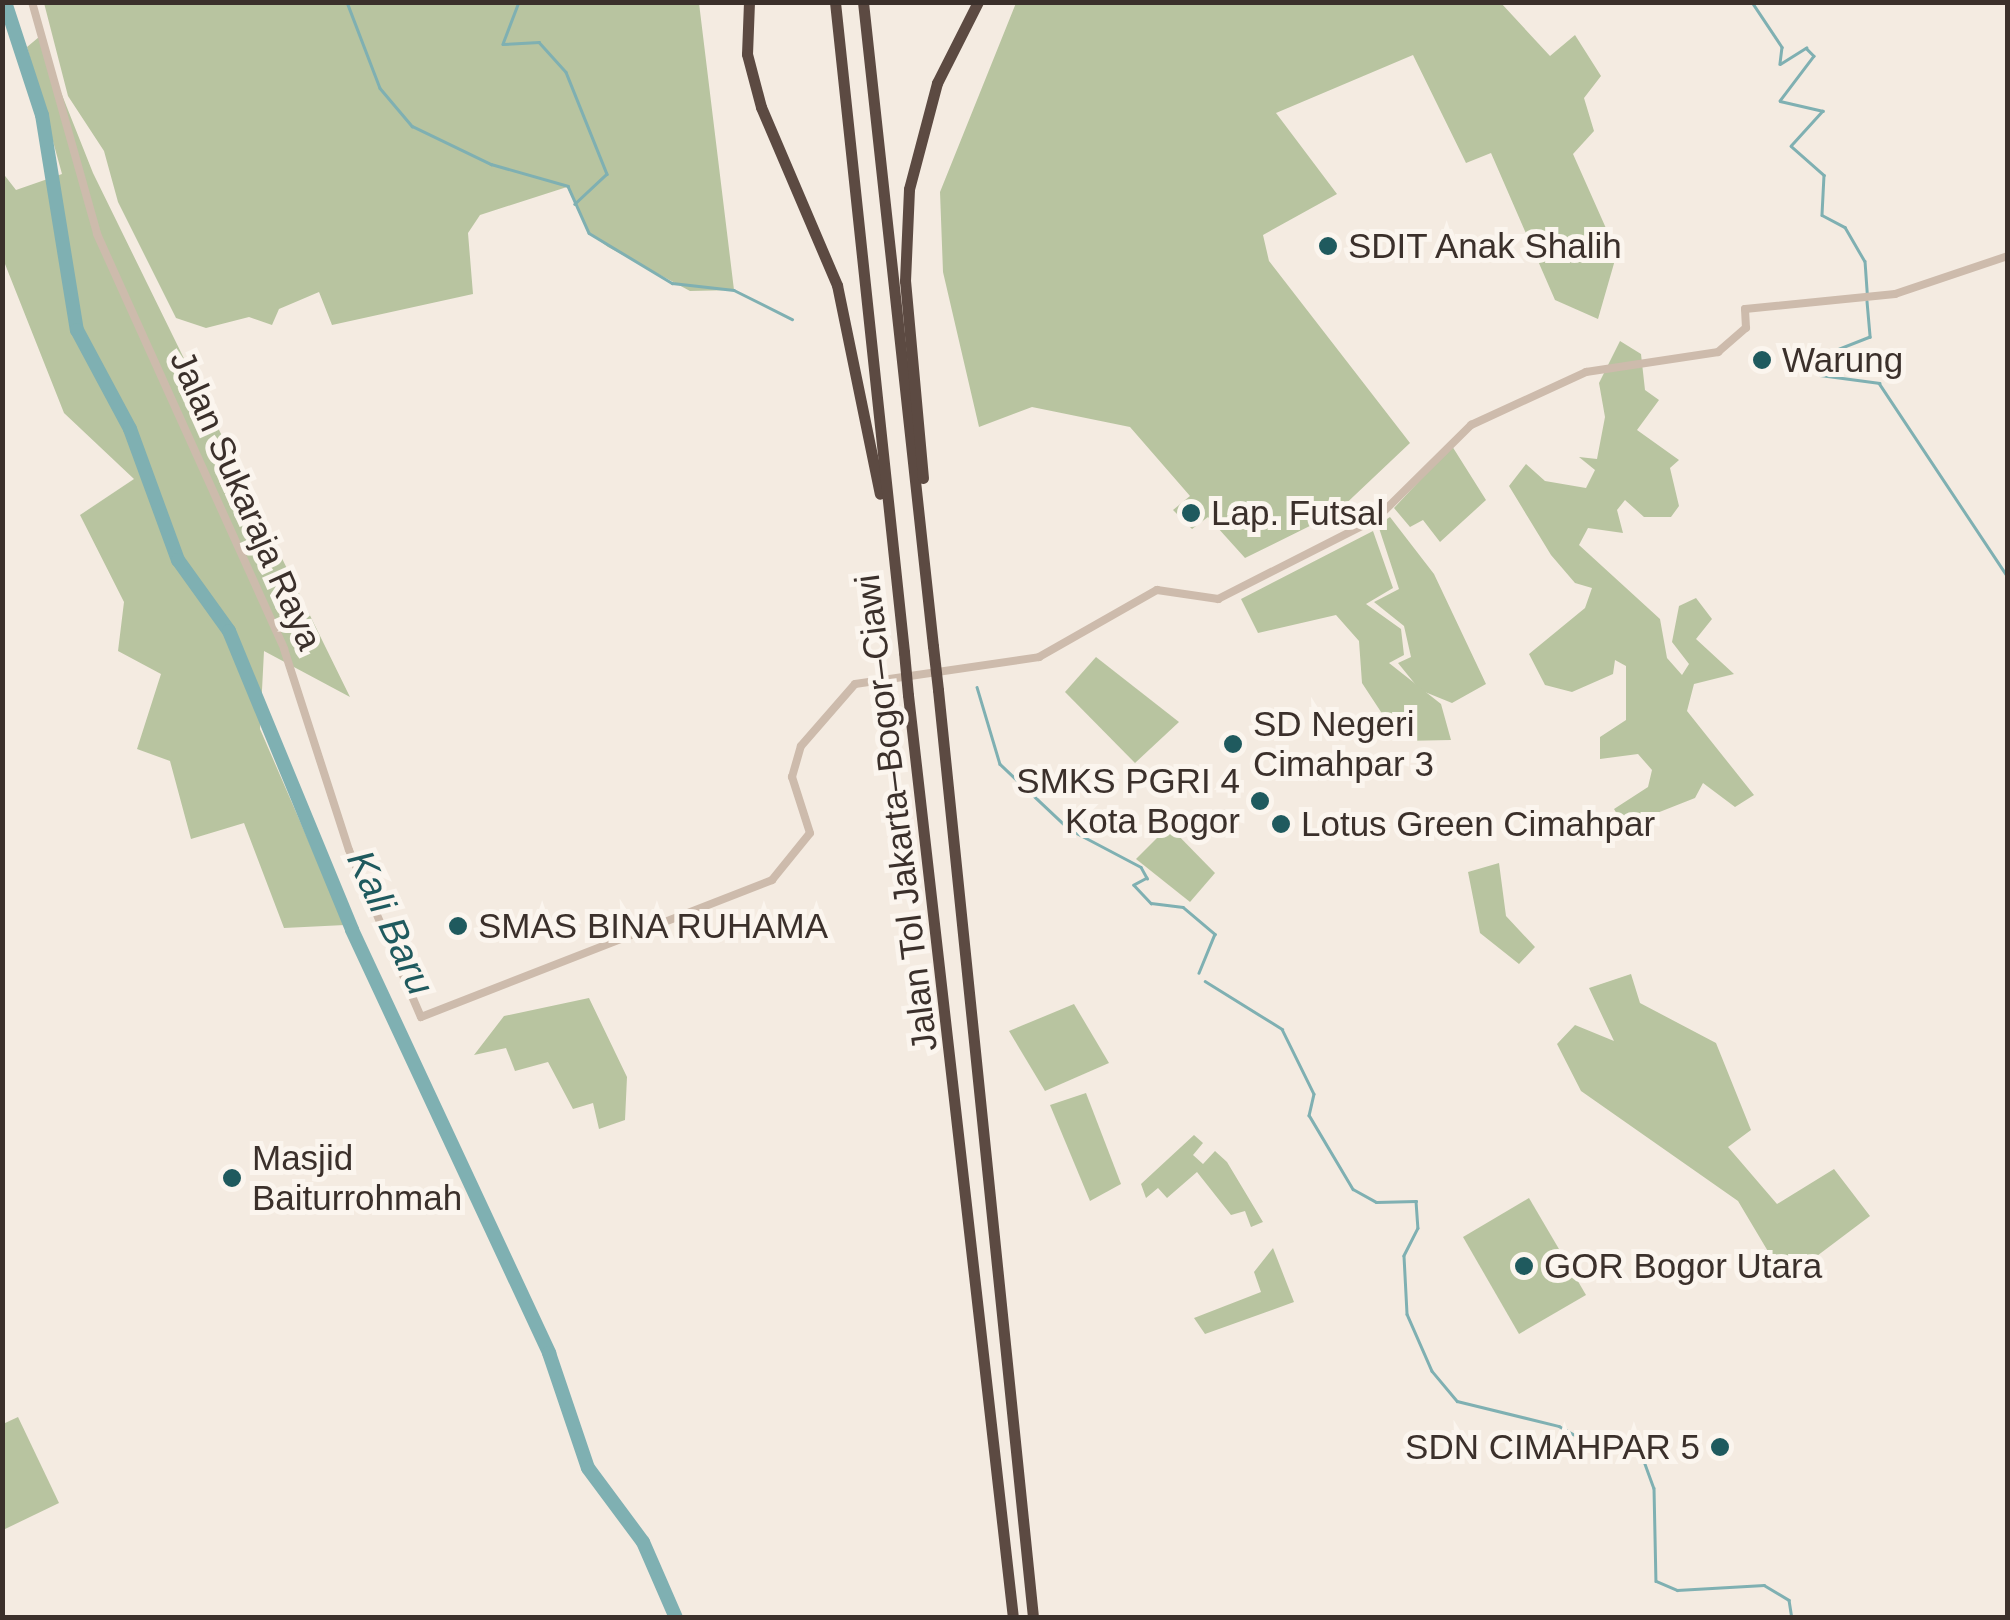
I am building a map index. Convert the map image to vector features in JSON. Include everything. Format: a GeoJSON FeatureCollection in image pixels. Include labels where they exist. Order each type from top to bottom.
{"type":"FeatureCollection","features":[{"type":"Feature","properties":{"kind":"highway"},"geometry":{"type":"LineString","coordinates":[[749,2],[747,54],[761,107],[850,328],[893,556]]}},
{"type":"Feature","properties":{"kind":"highway","name":"Jalan Tol Jakarta–Bogor–Ciawi"},"geometry":{"type":"LineString","coordinates":[[835,2],[908,694],[1014,1618]]}},
{"type":"Feature","properties":{"kind":"highway","name":"Jalan Tol Jakarta–Bogor–Ciawi"},"geometry":{"type":"LineString","coordinates":[[863,2],[934,646],[1033,1618]]}},
{"type":"Feature","properties":{"kind":"highway"},"geometry":{"type":"LineString","coordinates":[[928,589],[905,225],[936,83],[978,2]]}},
{"type":"Feature","properties":{"kind":"highway"},"geometry":{"type":"LineString","coordinates":[[1002,1516],[1022,1513]]}},
{"type":"Feature","properties":{"kind":"street","name":"Jalan Sukaraja Raya"},"geometry":{"type":"LineString","coordinates":[[32,2],[97,234],[284,648],[349,850],[422,1017],[772,880],[810,832],[792,777],[806,736],[847,689],[895,673],[1039,656],[1157,590],[1229,594],[1376,520],[1472,425],[1586,372],[1718,352],[1746,328],[1745,310],[1857,295],[1878,296],[2008,256]]}},
{"type":"Feature","properties":{"kind":"green space"},"geometry":{"type":"Polygon","coordinates":[[[44,3],[699,3],[734,290],[690,291],[608,247],[589,233],[567,187],[480,215],[468,233],[473,294],[332,325],[319,292],[279,309],[272,325],[249,317],[206,328],[176,318],[118,202],[104,151],[68,96],[44,3]]]}},
{"type":"Feature","properties":{"kind":"green space"},"geometry":{"type":"Polygon","coordinates":[[[1016,3],[1501,3],[1550,56],[1575,35],[1601,76],[1584,98],[1594,131],[1573,154],[1617,253],[1598,319],[1555,300],[1491,153],[1466,163],[1413,55],[1276,113],[1337,194],[1263,235],[1269,261],[1410,443],[1336,513],[1245,558],[1208,517],[1192,529],[1173,510],[1190,496],[1130,427],[1032,407],[979,427],[943,272],[940,192],[1016,3]]]}},
{"type":"Feature","properties":{"kind":"green space"},"geometry":{"type":"Polygon","coordinates":[[[39,37],[93,173],[350,697],[264,651],[260,729],[345,925],[284,928],[244,823],[191,839],[170,761],[137,749],[161,674],[118,651],[124,602],[80,515],[134,479],[64,413],[3,259],[2,172],[16,190],[62,174],[27,47],[39,37]]]}},
{"type":"Feature","properties":{"kind":"green space"},"geometry":{"type":"Polygon","coordinates":[[[1620,341],[1641,354],[1645,390],[1659,400],[1637,430],[1679,460],[1670,468],[1679,506],[1671,517],[1644,517],[1625,500],[1617,510],[1623,533],[1588,528],[1579,545],[1660,619],[1667,658],[1682,675],[1689,664],[1672,642],[1679,606],[1696,598],[1712,619],[1696,639],[1734,674],[1694,684],[1687,711],[1754,795],[1735,807],[1703,783],[1695,798],[1624,826],[1614,809],[1648,787],[1652,770],[1638,754],[1600,759],[1600,737],[1626,720],[1626,666],[1615,660],[1613,674],[1572,692],[1545,685],[1529,654],[1585,608],[1592,588],[1575,583],[1551,555],[1509,486],[1526,464],[1545,481],[1586,488],[1595,470],[1579,457],[1597,459],[1605,417],[1599,383],[1620,341]]]}},
{"type":"Feature","properties":{"kind":"green space"},"geometry":{"type":"Polygon","coordinates":[[[1452,446],[1486,500],[1440,542],[1423,520],[1410,527],[1394,508],[1452,446]]]}},
{"type":"Feature","properties":{"kind":"green space"},"geometry":{"type":"Polygon","coordinates":[[[1390,517],[1434,574],[1486,684],[1452,703],[1420,690],[1398,663],[1411,657],[1404,626],[1374,602],[1399,589],[1378,525],[1390,517]]]}},
{"type":"Feature","properties":{"kind":"green space"},"geometry":{"type":"Polygon","coordinates":[[[1373,531],[1393,588],[1366,604],[1401,629],[1404,655],[1389,663],[1441,704],[1451,740],[1400,741],[1362,683],[1359,641],[1336,615],[1258,633],[1241,599],[1373,531]]]}},
{"type":"Feature","properties":{"kind":"green space"},"geometry":{"type":"Polygon","coordinates":[[[1096,657],[1179,722],[1135,763],[1065,692],[1096,657]]]}},
{"type":"Feature","properties":{"kind":"green space"},"geometry":{"type":"Polygon","coordinates":[[[1169,826],[1215,873],[1190,902],[1136,859],[1169,826]]]}},
{"type":"Feature","properties":{"kind":"green space"},"geometry":{"type":"Polygon","coordinates":[[[1499,863],[1506,916],[1535,947],[1519,964],[1480,933],[1468,872],[1499,863]]]}},
{"type":"Feature","properties":{"kind":"green space"},"geometry":{"type":"Polygon","coordinates":[[[1631,974],[1640,1003],[1716,1043],[1751,1130],[1728,1147],[1777,1204],[1834,1169],[1870,1216],[1785,1280],[1738,1201],[1581,1091],[1557,1044],[1575,1025],[1614,1041],[1589,988],[1631,974]]]}},
{"type":"Feature","properties":{"kind":"green space"},"geometry":{"type":"Polygon","coordinates":[[[589,998],[627,1077],[625,1120],[599,1129],[593,1103],[573,1109],[548,1062],[515,1071],[506,1048],[474,1055],[504,1016],[589,998]]]}},
{"type":"Feature","properties":{"kind":"green space"},"geometry":{"type":"Polygon","coordinates":[[[1074,1004],[1109,1063],[1045,1091],[1009,1031],[1074,1004]]]}},
{"type":"Feature","properties":{"kind":"green space"},"geometry":{"type":"Polygon","coordinates":[[[1086,1093],[1121,1184],[1090,1201],[1050,1105],[1086,1093]]]}},
{"type":"Feature","properties":{"kind":"green space"},"geometry":{"type":"Polygon","coordinates":[[[1194,1135],[1203,1143],[1193,1155],[1203,1164],[1215,1151],[1227,1162],[1263,1222],[1251,1227],[1245,1211],[1231,1215],[1197,1172],[1167,1198],[1158,1188],[1146,1198],[1141,1184],[1194,1135]]]}},
{"type":"Feature","properties":{"kind":"green space","name":"GOR Bogor Utara"},"geometry":{"type":"Polygon","coordinates":[[[1529,1198],[1586,1295],[1519,1334],[1463,1237],[1529,1198]]]}},
{"type":"Feature","properties":{"kind":"green space"},"geometry":{"type":"Polygon","coordinates":[[[1273,1248],[1294,1302],[1205,1334],[1194,1318],[1261,1292],[1254,1272],[1273,1248]]]}},
{"type":"Feature","properties":{"kind":"green space"},"geometry":{"type":"Polygon","coordinates":[[[18,1417],[59,1503],[3,1530],[3,1424],[18,1417]]]}},
{"type":"Feature","properties":{"kind":"waterway","name":"Kali Baru"},"geometry":{"type":"LineString","coordinates":[[5,2],[42,115],[77,330],[130,429],[178,560],[229,631],[352,930],[549,1353],[588,1468],[643,1542],[676,1618]]}},
{"type":"Feature","properties":{"kind":"waterway"},"geometry":{"type":"LineString","coordinates":[[347,2],[380,88],[412,126],[491,164],[568,186],[589,233],[672,283],[734,290],[792,319]]}},
{"type":"Feature","properties":{"kind":"waterway"},"geometry":{"type":"LineString","coordinates":[[519,2],[503,44],[539,42],[566,72],[607,174],[575,204]]}},
{"type":"Feature","properties":{"kind":"waterway"},"geometry":{"type":"LineString","coordinates":[[1752,2],[1782,47],[1780,64],[1806,48],[1814,56],[1780,101],[1823,111],[1791,146],[1824,175],[1822,215],[1845,227],[1865,261],[1867,293]]}},
{"type":"Feature","properties":{"kind":"waterway"},"geometry":{"type":"LineString","coordinates":[[1867,301],[1870,337],[1824,355],[1820,375],[1879,383],[2008,577]]}},
{"type":"Feature","properties":{"kind":"waterway"},"geometry":{"type":"LineString","coordinates":[[977,687],[1000,764],[1069,829],[1141,867],[1147,878],[1134,885],[1151,903],[1183,907],[1215,934],[1199,973]]}},
{"type":"Feature","properties":{"kind":"waterway"},"geometry":{"type":"LineString","coordinates":[[1205,981],[1282,1029],[1314,1094],[1309,1115],[1353,1189],[1376,1202],[1416,1201],[1418,1228],[1404,1256],[1407,1314],[1432,1371],[1457,1401],[1559,1426],[1601,1450],[1641,1453],[1654,1488],[1656,1581],[1677,1590],[1764,1585],[1789,1600],[1792,1618]]}},
{"type":"Feature","properties":{"kind":"place","name":"SDIT Anak Shalih"},"geometry":{"type":"Point","coordinates":[1328,246]}},
{"type":"Feature","properties":{"kind":"place","name":"Warung"},"geometry":{"type":"Point","coordinates":[1762,360]}},
{"type":"Feature","properties":{"kind":"place","name":"Lap. Futsal"},"geometry":{"type":"Point","coordinates":[1191,513]}},
{"type":"Feature","properties":{"kind":"place","name":"SD Negeri Cimahpar 3"},"geometry":{"type":"Point","coordinates":[1233,744]}},
{"type":"Feature","properties":{"kind":"place","name":"SMKS PGRI 4 Kota Bogor"},"geometry":{"type":"Point","coordinates":[1260,801]}},
{"type":"Feature","properties":{"kind":"place","name":"Lotus Green Cimahpar"},"geometry":{"type":"Point","coordinates":[1281,824]}},
{"type":"Feature","properties":{"kind":"place","name":"SMAS BINA RUHAMA"},"geometry":{"type":"Point","coordinates":[458,926]}},
{"type":"Feature","properties":{"kind":"place","name":"Masjid Baiturrohmah"},"geometry":{"type":"Point","coordinates":[232,1178]}},
{"type":"Feature","properties":{"kind":"place","name":"GOR Bogor Utara"},"geometry":{"type":"Point","coordinates":[1524,1266]}},
{"type":"Feature","properties":{"kind":"place","name":"SDN CIMAHPAR 5"},"geometry":{"type":"Point","coordinates":[1720,1447]}}]}
